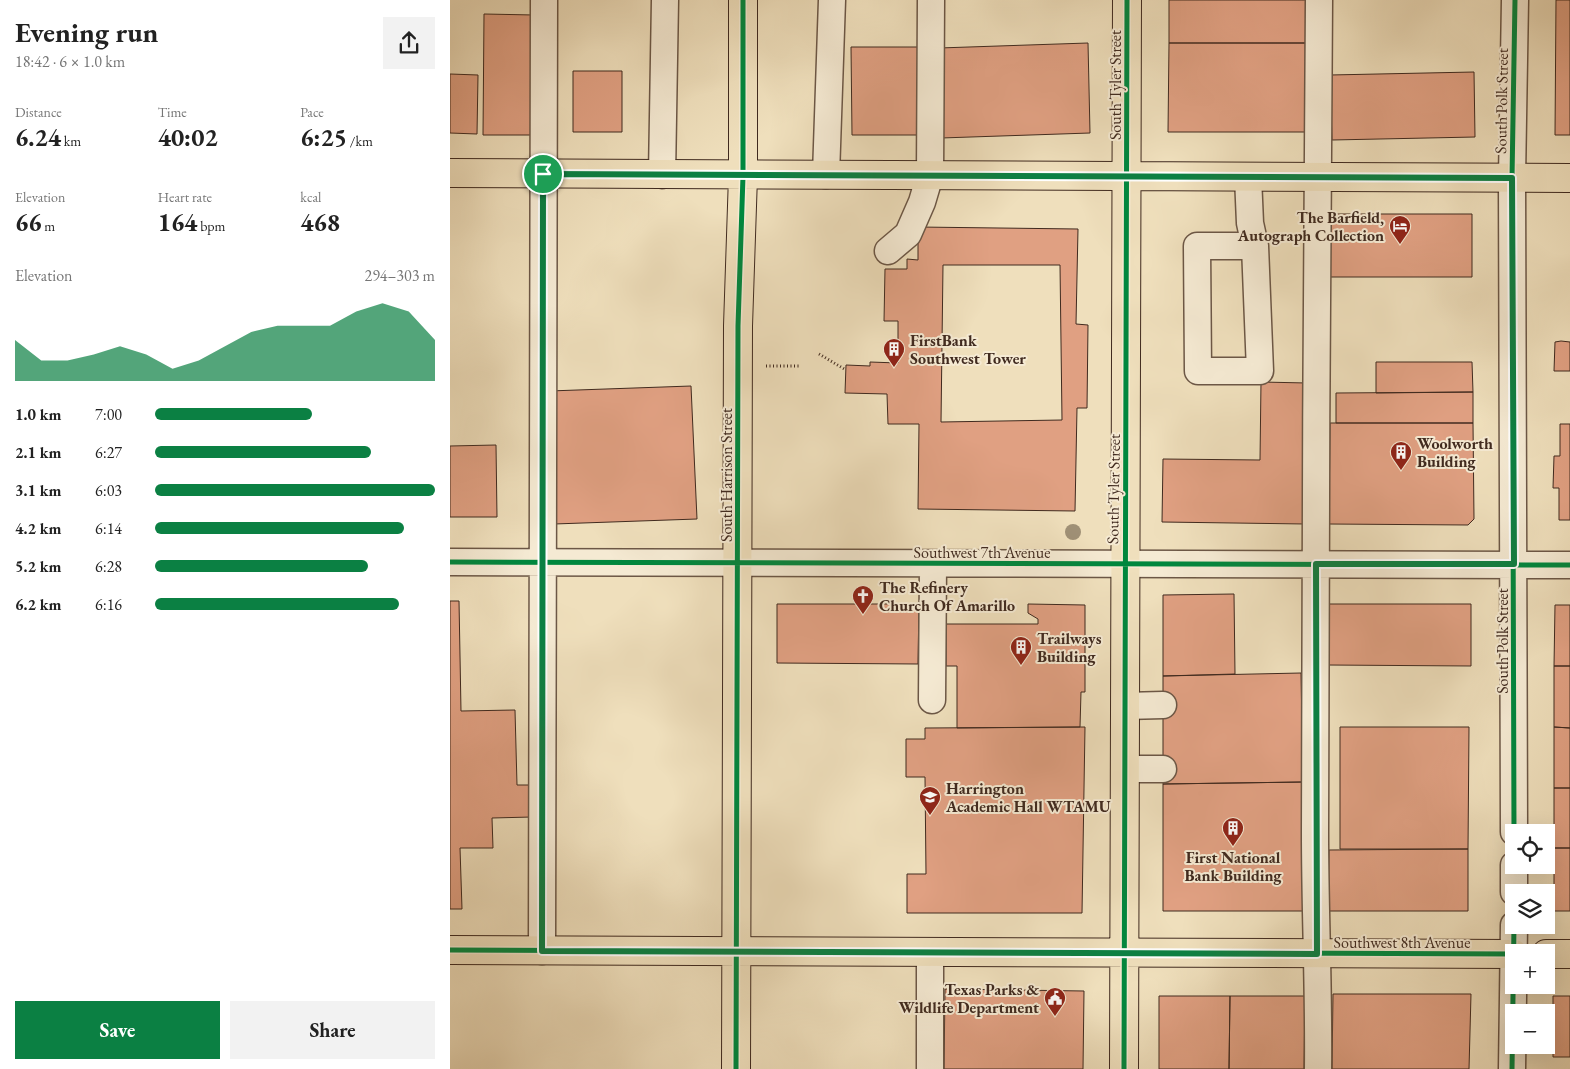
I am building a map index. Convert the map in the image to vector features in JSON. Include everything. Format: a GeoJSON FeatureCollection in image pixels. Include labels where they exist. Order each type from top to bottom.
{"type":"FeatureCollection","features":[{"type":"Feature","properties":{"kind":"main road","name":"South Harrison Street"},"geometry":{"type":"LineString","coordinates":[[736,1069],[738,326],[743,176],[743,0]]}},
{"type":"Feature","properties":{"kind":"main road","name":"South Tyler Street"},"geometry":{"type":"LineString","coordinates":[[1124,1069],[1124,565],[1128,0]]}},
{"type":"Feature","properties":{"kind":"main road"},"geometry":{"type":"LineString","coordinates":[[450,173],[743,176],[1570,178]]}},
{"type":"Feature","properties":{"kind":"main road","name":"Southwest 8th Avenue"},"geometry":{"type":"LineString","coordinates":[[450,950],[1505,954]]}},
{"type":"Feature","properties":{"kind":"main road"},"geometry":{"type":"LineString","coordinates":[[1555,954],[1570,954]]}},
{"type":"Feature","properties":{"kind":"street"},"geometry":{"type":"LineString","coordinates":[[542,951],[544,0]]}},
{"type":"Feature","properties":{"kind":"street"},"geometry":{"type":"LineString","coordinates":[[662,175],[665,0]]}},
{"type":"Feature","properties":{"kind":"street"},"geometry":{"type":"LineString","coordinates":[[826,175],[832,0]]}},
{"type":"Feature","properties":{"kind":"street"},"geometry":{"type":"LineString","coordinates":[[888,251],[908,234],[922,202],[930,175],[931,0]]}},
{"type":"Feature","properties":{"kind":"street"},"geometry":{"type":"LineString","coordinates":[[1318,1069],[1316,564],[1319,0]]}},
{"type":"Feature","properties":{"kind":"street","name":"South Polk Street"},"geometry":{"type":"LineString","coordinates":[[1514,824],[1512,178],[1515,0]]}},
{"type":"Feature","properties":{"kind":"street"},"geometry":{"type":"LineString","coordinates":[[1248,177],[1250,223],[1255,246],[1260,371],[1198,371],[1197,246],[1255,246]]}},
{"type":"Feature","properties":{"kind":"street","name":"Southwest 7th Avenue"},"geometry":{"type":"LineString","coordinates":[[450,562],[1570,565]]}},
{"type":"Feature","properties":{"kind":"street"},"geometry":{"type":"LineString","coordinates":[[932,700],[933,564]]}},
{"type":"Feature","properties":{"kind":"street"},"geometry":{"type":"LineString","coordinates":[[1125,706],[1163,705]]}},
{"type":"Feature","properties":{"kind":"street"},"geometry":{"type":"LineString","coordinates":[[1125,769],[1163,769]]}},
{"type":"Feature","properties":{"kind":"street"},"geometry":{"type":"LineString","coordinates":[[930,952],[930,1069]]}},
{"type":"Feature","properties":{"kind":"street"},"geometry":{"type":"LineString","coordinates":[[1512,1069],[1513,994]]}},
{"type":"Feature","properties":{"kind":"path"},"geometry":{"type":"LineString","coordinates":[[819,354],[846,370]]}},
{"type":"Feature","properties":{"kind":"path"},"geometry":{"type":"LineString","coordinates":[[766,366],[799,366]]}},
{"type":"Feature","properties":{"kind":"building"},"geometry":{"type":"Polygon","coordinates":[[[1169,0],[1309,0],[1309,43],[1169,43],[1169,0]]]}},
{"type":"Feature","properties":{"kind":"building"},"geometry":{"type":"Polygon","coordinates":[[[1556,0],[1570,0],[1570,135],[1555,135],[1556,0]]]}},
{"type":"Feature","properties":{"kind":"building"},"geometry":{"type":"Polygon","coordinates":[[[484,14],[534,15],[533,135],[483,135],[484,14]]]}},
{"type":"Feature","properties":{"kind":"building"},"geometry":{"type":"Polygon","coordinates":[[[1088,43],[1090,133],[941,138],[939,48],[1088,43]]]}},
{"type":"Feature","properties":{"kind":"building"},"geometry":{"type":"Polygon","coordinates":[[[1169,43],[1309,43],[1308,132],[1168,132],[1169,43]]]}},
{"type":"Feature","properties":{"kind":"building"},"geometry":{"type":"Polygon","coordinates":[[[851,47],[921,47],[922,135],[852,135],[851,47]]]}},
{"type":"Feature","properties":{"kind":"building"},"geometry":{"type":"Polygon","coordinates":[[[573,71],[622,71],[622,132],[573,132],[573,71]]]}},
{"type":"Feature","properties":{"kind":"building"},"geometry":{"type":"Polygon","coordinates":[[[1474,72],[1475,137],[1332,140],[1330,75],[1474,72]]]}},
{"type":"Feature","properties":{"kind":"building"},"geometry":{"type":"Polygon","coordinates":[[[450,74],[478,75],[477,134],[450,133],[450,74]]]}},
{"type":"Feature","properties":{"kind":"building","name":"The Barfield, Autograph Collection"},"geometry":{"type":"Polygon","coordinates":[[[1329,214],[1472,214],[1472,277],[1329,277],[1329,214]]]}},
{"type":"Feature","properties":{"kind":"building","name":"FirstBank Southwest Tower"},"geometry":{"type":"Polygon","coordinates":[[[918,227],[1078,229],[1076,324],[1088,325],[1087,408],[1077,408],[1075,511],[918,509],[919,424],[888,424],[887,394],[845,393],[846,365],[870,366],[870,362],[898,363],[898,321],[884,321],[885,269],[907,269],[907,259],[918,260],[918,227]],[[943,265],[941,422],[1062,420],[1060,265],[943,265]]]}},
{"type":"Feature","properties":{"kind":"building"},"geometry":{"type":"Polygon","coordinates":[[[1555,342],[1570,342],[1570,371],[1554,371],[1555,342]]]}},
{"type":"Feature","properties":{"kind":"building"},"geometry":{"type":"Polygon","coordinates":[[[1376,362],[1472,362],[1473,392],[1376,393],[1376,362]]]}},
{"type":"Feature","properties":{"kind":"building"},"geometry":{"type":"Polygon","coordinates":[[[1261,382],[1307,383],[1305,524],[1162,522],[1163,459],[1260,460],[1261,382]]]}},
{"type":"Feature","properties":{"kind":"building"},"geometry":{"type":"Polygon","coordinates":[[[691,386],[697,519],[554,524],[549,391],[691,386]]]}},
{"type":"Feature","properties":{"kind":"building"},"geometry":{"type":"Polygon","coordinates":[[[1473,392],[1473,423],[1336,423],[1336,393],[1473,392]]]}},
{"type":"Feature","properties":{"kind":"building","name":"Woolworth Building"},"geometry":{"type":"Polygon","coordinates":[[[1330,423],[1473,423],[1474,519],[1468,525],[1329,524],[1330,423]]]}},
{"type":"Feature","properties":{"kind":"building"},"geometry":{"type":"Polygon","coordinates":[[[1560,424],[1570,424],[1570,520],[1559,520],[1559,488],[1553,488],[1554,456],[1560,456],[1560,424]]]}},
{"type":"Feature","properties":{"kind":"building"},"geometry":{"type":"Polygon","coordinates":[[[496,445],[497,517],[450,517],[450,446],[496,445]]]}},
{"type":"Feature","properties":{"kind":"building"},"geometry":{"type":"Polygon","coordinates":[[[1234,594],[1235,674],[1163,676],[1163,595],[1234,594]]]}},
{"type":"Feature","properties":{"kind":"building"},"geometry":{"type":"Polygon","coordinates":[[[450,601],[459,601],[461,711],[515,710],[517,785],[531,785],[532,817],[492,818],[493,848],[460,848],[462,909],[450,909],[450,601]]]}},
{"type":"Feature","properties":{"kind":"building"},"geometry":{"type":"Polygon","coordinates":[[[777,604],[919,604],[918,664],[777,663],[777,604]]]}},
{"type":"Feature","properties":{"kind":"building","name":"Trailways Building"},"geometry":{"type":"Polygon","coordinates":[[[1028,604],[1085,605],[1085,692],[1081,692],[1080,727],[957,728],[957,666],[946,666],[946,624],[1038,624],[1038,619],[1028,613],[1028,604]]]}},
{"type":"Feature","properties":{"kind":"building"},"geometry":{"type":"Polygon","coordinates":[[[1328,604],[1471,604],[1471,666],[1328,665],[1328,604]]]}},
{"type":"Feature","properties":{"kind":"building"},"geometry":{"type":"Polygon","coordinates":[[[1555,605],[1570,605],[1570,666],[1554,666],[1555,605]]]}},
{"type":"Feature","properties":{"kind":"building"},"geometry":{"type":"Polygon","coordinates":[[[1554,666],[1570,666],[1570,728],[1554,727],[1554,666]]]}},
{"type":"Feature","properties":{"kind":"building"},"geometry":{"type":"Polygon","coordinates":[[[1301,673],[1303,782],[1163,784],[1163,676],[1301,673]]]}},
{"type":"Feature","properties":{"kind":"building"},"geometry":{"type":"Polygon","coordinates":[[[1085,727],[1082,913],[907,913],[907,874],[926,874],[925,777],[906,777],[906,739],[925,739],[925,728],[1085,727]]]}},
{"type":"Feature","properties":{"kind":"building"},"geometry":{"type":"Polygon","coordinates":[[[1340,727],[1469,727],[1468,849],[1340,849],[1340,727]]]}},
{"type":"Feature","properties":{"kind":"building"},"geometry":{"type":"Polygon","coordinates":[[[1554,727],[1570,728],[1570,788],[1554,788],[1554,727]]]}},
{"type":"Feature","properties":{"kind":"building","name":"First National Bank Building"},"geometry":{"type":"Polygon","coordinates":[[[1303,782],[1304,911],[1163,911],[1163,784],[1303,782]]]}},
{"type":"Feature","properties":{"kind":"building"},"geometry":{"type":"Polygon","coordinates":[[[1554,788],[1570,788],[1570,848],[1555,848],[1554,788]]]}},
{"type":"Feature","properties":{"kind":"building"},"geometry":{"type":"Polygon","coordinates":[[[1555,848],[1570,848],[1570,911],[1555,911],[1555,848]]]}},
{"type":"Feature","properties":{"kind":"building"},"geometry":{"type":"Polygon","coordinates":[[[1468,849],[1468,911],[1328,911],[1329,850],[1468,849]]]}},
{"type":"Feature","properties":{"kind":"building"},"geometry":{"type":"Polygon","coordinates":[[[945,989],[1084,991],[1083,1069],[944,1069],[945,989]]]}},
{"type":"Feature","properties":{"kind":"building"},"geometry":{"type":"Polygon","coordinates":[[[1333,994],[1471,994],[1469,1069],[1332,1069],[1333,994]]]}},
{"type":"Feature","properties":{"kind":"building"},"geometry":{"type":"Polygon","coordinates":[[[1159,996],[1230,996],[1229,1069],[1159,1069],[1159,996]]]}},
{"type":"Feature","properties":{"kind":"building"},"geometry":{"type":"Polygon","coordinates":[[[1230,996],[1305,996],[1304,1069],[1229,1069],[1230,996]]]}},
{"type":"Feature","properties":{"kind":"building"},"geometry":{"type":"Polygon","coordinates":[[[1553,996],[1570,996],[1570,1057],[1553,1057],[1553,1054],[1555,1054],[1555,1004],[1553,1004],[1553,996]]]}},
{"type":"Feature","properties":{"kind":"cycle path"},"geometry":{"type":"LineString","coordinates":[[736,1069],[738,326],[743,176],[743,0]]}},
{"type":"Feature","properties":{"kind":"cycle path"},"geometry":{"type":"LineString","coordinates":[[1124,1069],[1127,0]]}},
{"type":"Feature","properties":{"kind":"cycle path"},"geometry":{"type":"LineString","coordinates":[[1514,824],[1512,178],[1515,0]]}},
{"type":"Feature","properties":{"kind":"cycle path"},"geometry":{"type":"LineString","coordinates":[[450,562],[1570,565]]}},
{"type":"Feature","properties":{"kind":"cycle path"},"geometry":{"type":"LineString","coordinates":[[1512,1069],[1514,934]]}},
{"type":"Feature","properties":{"kind":"cycle path"},"geometry":{"type":"LineString","coordinates":[[450,950],[1505,954]]}},
{"type":"Feature","properties":{"kind":"place","name":"The Barfield, Autograph Collection"},"geometry":{"type":"Point","coordinates":[1400,245]}},
{"type":"Feature","properties":{"kind":"place","name":"FirstBank Southwest Tower"},"geometry":{"type":"Point","coordinates":[894,368]}},
{"type":"Feature","properties":{"kind":"place","name":"Woolworth Building"},"geometry":{"type":"Point","coordinates":[1401,471]}},
{"type":"Feature","properties":{"kind":"place","name":"The Refinery Church Of Amarillo"},"geometry":{"type":"Point","coordinates":[863,615]}},
{"type":"Feature","properties":{"kind":"place","name":"Trailways Building"},"geometry":{"type":"Point","coordinates":[1021,666]}},
{"type":"Feature","properties":{"kind":"place","name":"Harrington Academic Hall WTAMU"},"geometry":{"type":"Point","coordinates":[930,816]}},
{"type":"Feature","properties":{"kind":"place","name":"First National Bank Building"},"geometry":{"type":"Point","coordinates":[1233,847]}},
{"type":"Feature","properties":{"kind":"place","name":"Texas Parks & Wildlife Department"},"geometry":{"type":"Point","coordinates":[1055,1017]}},
{"type":"Feature","properties":{"kind":"route"},"geometry":{"type":"LineString","coordinates":[[543,174],[1512,178],[1514,564],[1316,564],[1315,920],[1317,954],[736,950],[542,951],[543,174]]}}]}
